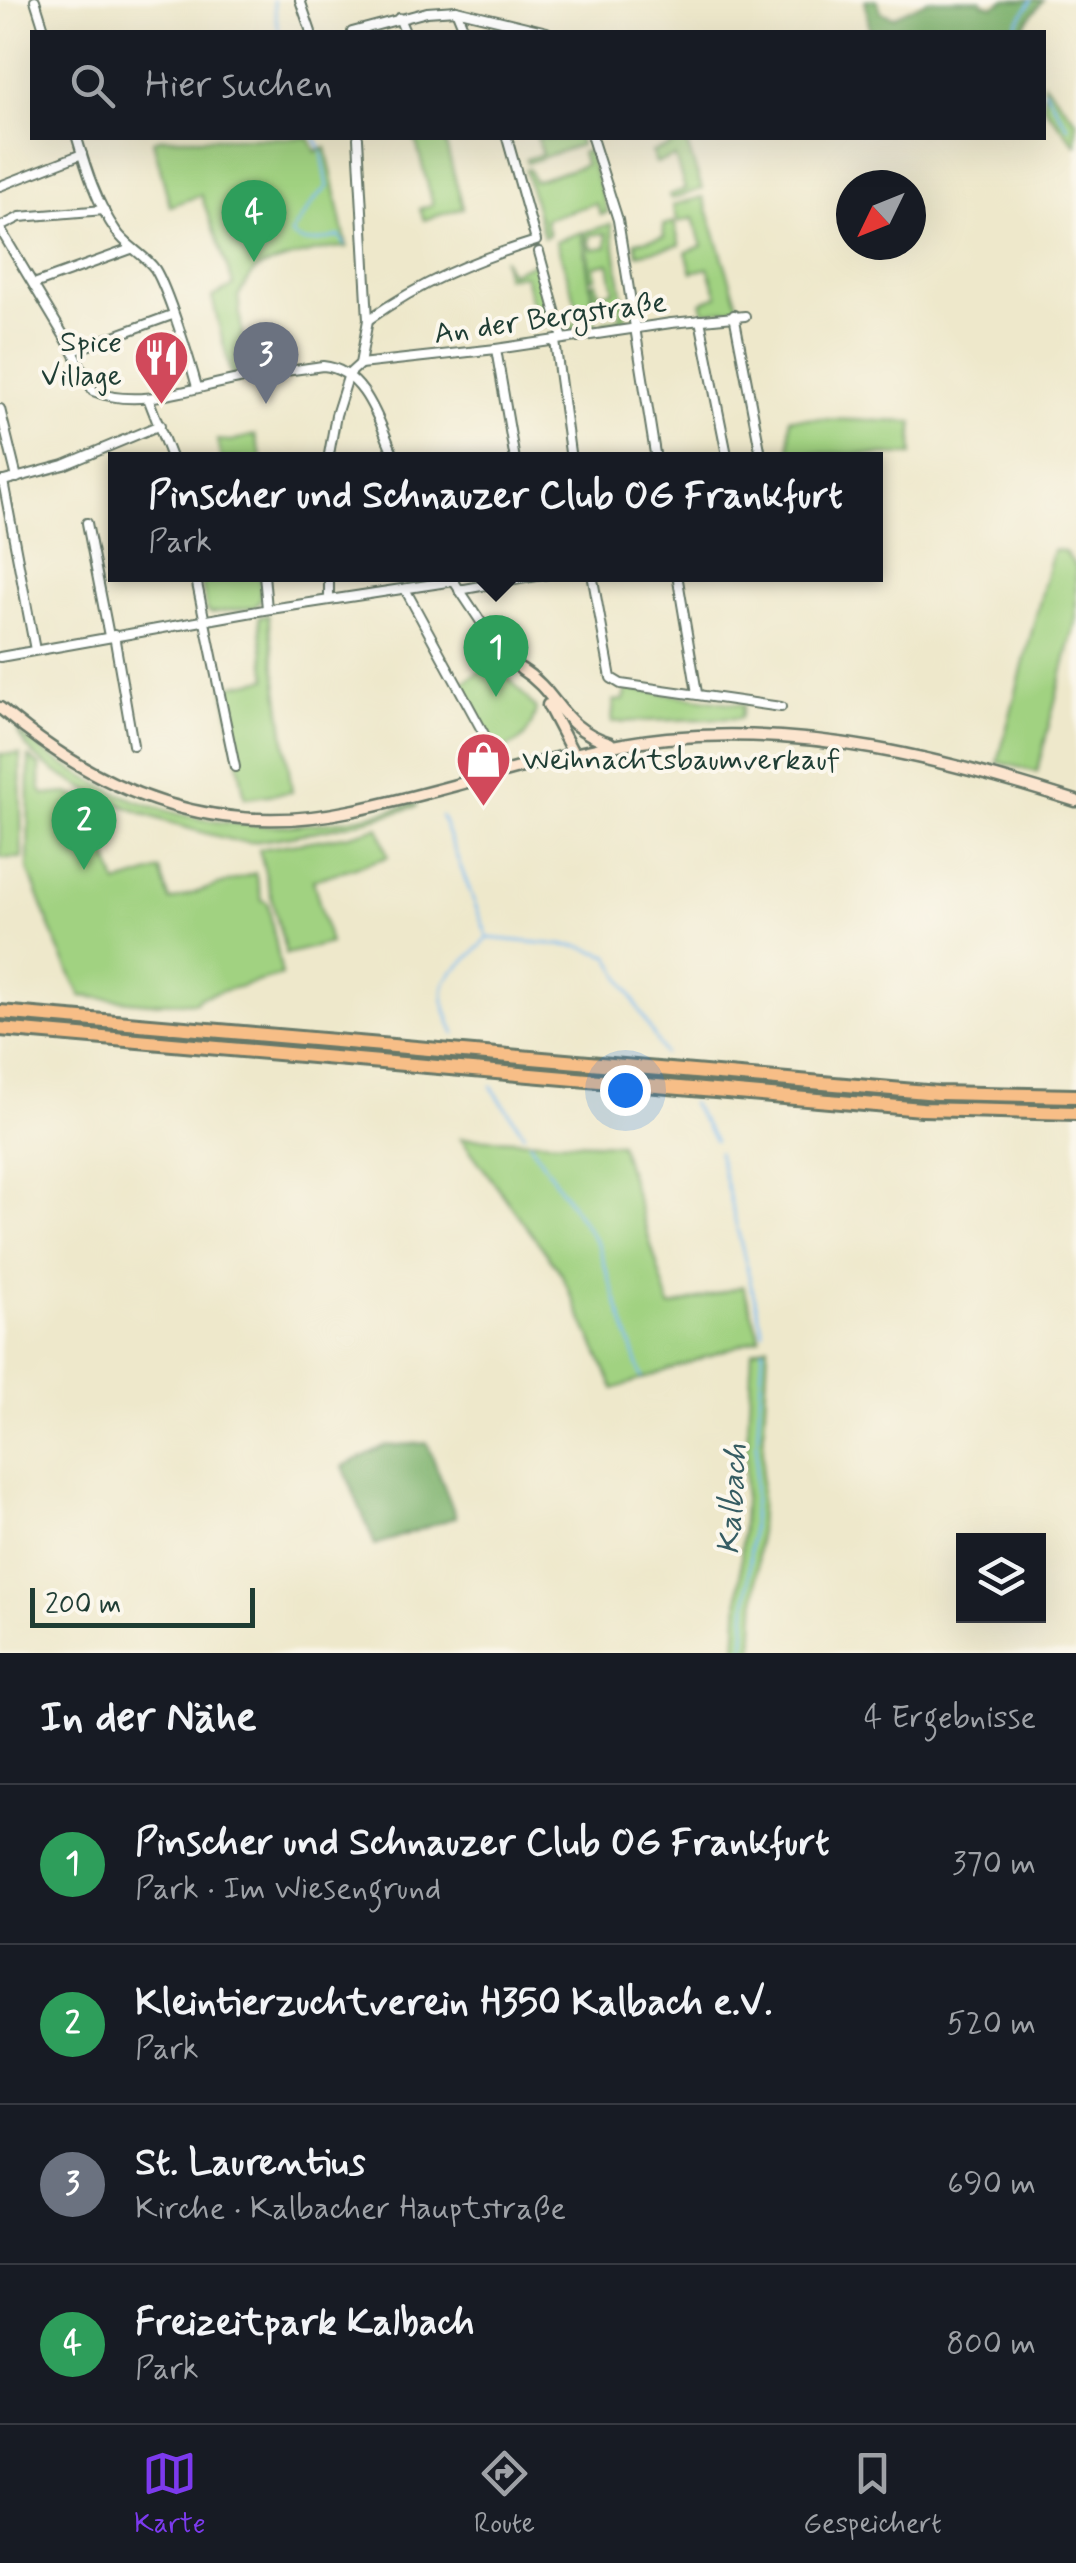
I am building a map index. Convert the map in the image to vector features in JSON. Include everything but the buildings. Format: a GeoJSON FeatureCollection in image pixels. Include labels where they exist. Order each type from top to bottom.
{"type":"FeatureCollection","features":[{"type":"Feature","properties":{"kind":"highway"},"geometry":{"type":"LineString","coordinates":[[0,1012],[938,1093],[1076,1096]]}},
{"type":"Feature","properties":{"kind":"highway"},"geometry":{"type":"LineString","coordinates":[[0,1029],[922,1109],[1076,1112]]}},
{"type":"Feature","properties":{"kind":"main road"},"geometry":{"type":"LineString","coordinates":[[520,669],[570,731],[615,745]]}},
{"type":"Feature","properties":{"kind":"main road"},"geometry":{"type":"LineString","coordinates":[[0,708],[40,743],[102,779],[180,808],[250,818],[286,819],[348,812],[573,752],[741,735],[814,738],[884,748],[954,763],[1076,801]]}},
{"type":"Feature","properties":{"kind":"main road"},"geometry":{"type":"LineString","coordinates":[[570,731],[573,752]]}},
{"type":"Feature","properties":{"kind":"main road"},"geometry":{"type":"LineString","coordinates":[[552,758],[570,731]]}},
{"type":"Feature","properties":{"kind":"street"},"geometry":{"type":"LineString","coordinates":[[36,0],[44,30]]}},
{"type":"Feature","properties":{"kind":"street"},"geometry":{"type":"LineString","coordinates":[[300,0],[310,30]]}},
{"type":"Feature","properties":{"kind":"street"},"geometry":{"type":"LineString","coordinates":[[456,10],[464,30]]}},
{"type":"Feature","properties":{"kind":"street"},"geometry":{"type":"LineString","coordinates":[[359,30],[427,12],[456,10],[539,30]]}},
{"type":"Feature","properties":{"kind":"street"},"geometry":{"type":"LineString","coordinates":[[400,18],[404,30]]}},
{"type":"Feature","properties":{"kind":"street"},"geometry":{"type":"LineString","coordinates":[[78,140],[104,210],[132,249],[154,268],[197,387]]}},
{"type":"Feature","properties":{"kind":"street"},"geometry":{"type":"LineString","coordinates":[[329,452],[349,374],[360,364],[368,320],[358,140]]}},
{"type":"Feature","properties":{"kind":"street"},"geometry":{"type":"LineString","coordinates":[[368,320],[428,280],[536,241],[508,140]]}},
{"type":"Feature","properties":{"kind":"street"},"geometry":{"type":"LineString","coordinates":[[593,140],[618,220],[655,452]]}},
{"type":"Feature","properties":{"kind":"street"},"geometry":{"type":"LineString","coordinates":[[0,186],[82,154]]}},
{"type":"Feature","properties":{"kind":"street"},"geometry":{"type":"LineString","coordinates":[[104,210],[20,217],[0,228],[93,392],[148,398],[324,366],[337,368],[349,374],[368,399],[392,452]]}},
{"type":"Feature","properties":{"kind":"street"},"geometry":{"type":"LineString","coordinates":[[34,284],[132,249]]}},
{"type":"Feature","properties":{"kind":"street"},"geometry":{"type":"LineString","coordinates":[[539,252],[559,340],[570,452]]}},
{"type":"Feature","properties":{"kind":"street"},"geometry":{"type":"LineString","coordinates":[[73,351],[172,315]]}},
{"type":"Feature","properties":{"kind":"street"},"geometry":{"type":"LineString","coordinates":[[734,315],[760,452]]}},
{"type":"Feature","properties":{"kind":"street","name":"An der Bergstraße"},"geometry":{"type":"LineString","coordinates":[[360,364],[745,316]]}},
{"type":"Feature","properties":{"kind":"street"},"geometry":{"type":"LineString","coordinates":[[700,320],[726,452]]}},
{"type":"Feature","properties":{"kind":"street"},"geometry":{"type":"LineString","coordinates":[[496,350],[513,452]]}},
{"type":"Feature","properties":{"kind":"street"},"geometry":{"type":"LineString","coordinates":[[148,398],[169,452]]}},
{"type":"Feature","properties":{"kind":"street"},"geometry":{"type":"LineString","coordinates":[[0,410],[17,478]]}},
{"type":"Feature","properties":{"kind":"street"},"geometry":{"type":"LineString","coordinates":[[35,650],[2,482],[64,465],[160,425]]}},
{"type":"Feature","properties":{"kind":"street"},"geometry":{"type":"LineString","coordinates":[[88,522],[133,745]]}},
{"type":"Feature","properties":{"kind":"street"},"geometry":{"type":"LineString","coordinates":[[196,582],[235,767]]}},
{"type":"Feature","properties":{"kind":"street"},"geometry":{"type":"LineString","coordinates":[[265,582],[268,609]]}},
{"type":"Feature","properties":{"kind":"street"},"geometry":{"type":"LineString","coordinates":[[329,599],[330,582]]}},
{"type":"Feature","properties":{"kind":"street"},"geometry":{"type":"LineString","coordinates":[[0,657],[268,609],[454,582],[482,625],[520,669]]}},
{"type":"Feature","properties":{"kind":"street"},"geometry":{"type":"LineString","coordinates":[[594,582],[612,678],[621,684],[781,707]]}},
{"type":"Feature","properties":{"kind":"street"},"geometry":{"type":"LineString","coordinates":[[677,582],[697,694]]}},
{"type":"Feature","properties":{"kind":"street"},"geometry":{"type":"LineString","coordinates":[[404,589],[484,734]]}},
{"type":"Feature","properties":{"kind":"green space"},"geometry":{"type":"Polygon","coordinates":[[[865,0],[877,0],[881,12],[893,17],[928,0],[982,0],[993,6],[1005,0],[1043,0],[1021,30],[870,30],[865,0]]]}},
{"type":"Feature","properties":{"kind":"green space"},"geometry":{"type":"Polygon","coordinates":[[[1046,85],[1076,120],[1076,145],[1046,108],[1046,85]]]}},
{"type":"Feature","properties":{"kind":"green space"},"geometry":{"type":"Polygon","coordinates":[[[310,140],[316,152],[326,148],[347,247],[300,255],[255,270],[238,296],[246,372],[231,375],[212,297],[234,286],[201,195],[170,206],[153,141],[310,140]]]}},
{"type":"Feature","properties":{"kind":"green space"},"geometry":{"type":"Polygon","coordinates":[[[416,140],[445,140],[463,208],[424,220],[420,209],[433,204],[416,140]]]}},
{"type":"Feature","properties":{"kind":"green space"},"geometry":{"type":"Polygon","coordinates":[[[538,140],[579,140],[580,145],[527,163],[526,159],[542,154],[538,140]]]}},
{"type":"Feature","properties":{"kind":"green space"},"geometry":{"type":"Polygon","coordinates":[[[670,140],[686,140],[702,189],[671,199],[669,195],[685,189],[675,157],[656,163],[652,152],[671,146],[670,140]]]}},
{"type":"Feature","properties":{"kind":"green space"},"geometry":{"type":"Polygon","coordinates":[[[587,150],[608,212],[601,215],[596,203],[545,219],[549,235],[544,237],[525,170],[529,169],[534,181],[579,167],[585,165],[581,153],[587,150]]]}},
{"type":"Feature","properties":{"kind":"green space"},"geometry":{"type":"Polygon","coordinates":[[[703,197],[739,308],[704,312],[701,302],[718,296],[708,268],[692,272],[686,252],[702,246],[693,218],[678,222],[673,205],[703,197]]]}},
{"type":"Feature","properties":{"kind":"green space"},"geometry":{"type":"Polygon","coordinates":[[[674,222],[680,245],[637,254],[635,242],[664,237],[663,225],[674,222]]]}},
{"type":"Feature","properties":{"kind":"green space"},"geometry":{"type":"Polygon","coordinates":[[[611,224],[627,323],[602,327],[603,322],[621,318],[618,303],[601,306],[597,312],[592,283],[596,282],[599,294],[614,291],[609,263],[594,266],[596,278],[591,279],[587,245],[592,249],[607,247],[606,233],[590,235],[590,242],[586,242],[585,232],[611,224]]]}},
{"type":"Feature","properties":{"kind":"green space"},"geometry":{"type":"Polygon","coordinates":[[[582,232],[596,326],[571,330],[569,325],[582,321],[556,241],[582,232]]]}},
{"type":"Feature","properties":{"kind":"green space"},"geometry":{"type":"Polygon","coordinates":[[[503,258],[510,273],[538,261],[555,323],[537,327],[525,275],[506,277],[503,258]]]}},
{"type":"Feature","properties":{"kind":"green space"},"geometry":{"type":"Polygon","coordinates":[[[790,418],[913,422],[912,455],[790,452],[790,418]]]}},
{"type":"Feature","properties":{"kind":"green space"},"geometry":{"type":"Polygon","coordinates":[[[255,435],[260,452],[220,452],[217,440],[255,435]]]}},
{"type":"Feature","properties":{"kind":"green space"},"geometry":{"type":"Polygon","coordinates":[[[1053,550],[1064,551],[1076,567],[1076,619],[1037,772],[998,762],[1053,550]]]}},
{"type":"Feature","properties":{"kind":"green space"},"geometry":{"type":"Polygon","coordinates":[[[201,582],[260,582],[261,599],[255,607],[211,613],[201,582]]]}},
{"type":"Feature","properties":{"kind":"green space"},"geometry":{"type":"Polygon","coordinates":[[[268,615],[292,792],[245,798],[224,687],[267,679],[259,617],[268,615]]]}},
{"type":"Feature","properties":{"kind":"green space"},"geometry":{"type":"Polygon","coordinates":[[[495,662],[536,709],[524,737],[497,750],[461,684],[495,662]]]}},
{"type":"Feature","properties":{"kind":"green space"},"geometry":{"type":"Polygon","coordinates":[[[627,688],[744,705],[741,718],[612,722],[614,701],[624,700],[627,688]]]}},
{"type":"Feature","properties":{"kind":"green space"},"geometry":{"type":"Polygon","coordinates":[[[18,732],[63,764],[110,790],[158,808],[207,820],[309,824],[362,817],[415,803],[417,806],[315,832],[236,841],[131,809],[74,782],[49,767],[18,732]]]}},
{"type":"Feature","properties":{"kind":"green space"},"geometry":{"type":"Polygon","coordinates":[[[0,754],[20,754],[22,858],[0,858],[0,754]]]}},
{"type":"Feature","properties":{"kind":"green space"},"geometry":{"type":"Polygon","coordinates":[[[29,757],[40,766],[40,789],[45,795],[68,793],[90,804],[117,884],[160,870],[170,901],[255,873],[262,900],[268,903],[282,975],[200,997],[196,1002],[149,1003],[81,996],[28,869],[29,757]]]}},
{"type":"Feature","properties":{"kind":"green space"},"geometry":{"type":"Polygon","coordinates":[[[379,827],[388,857],[313,880],[330,943],[286,954],[259,849],[379,827]]]}},
{"type":"Feature","properties":{"kind":"green space"},"geometry":{"type":"Polygon","coordinates":[[[461,1138],[620,1144],[670,1307],[743,1286],[760,1338],[614,1389],[561,1273],[461,1138]]]}},
{"type":"Feature","properties":{"kind":"green space"},"geometry":{"type":"Polygon","coordinates":[[[768,1345],[753,1653],[736,1653],[752,1351],[768,1345]]]}},
{"type":"Feature","properties":{"kind":"green space"},"geometry":{"type":"Polygon","coordinates":[[[427,1443],[456,1517],[375,1545],[343,1466],[385,1446],[427,1443]]]}},
{"type":"Feature","properties":{"kind":"waterway","name":"Kalbach"},"geometry":{"type":"LineString","coordinates":[[273,0],[279,30]]}},
{"type":"Feature","properties":{"kind":"waterway"},"geometry":{"type":"LineString","coordinates":[[1017,30],[1016,25],[1032,0]]}},
{"type":"Feature","properties":{"kind":"waterway"},"geometry":{"type":"LineString","coordinates":[[1046,92],[1068,127]]}},
{"type":"Feature","properties":{"kind":"waterway","name":"Kalbach"},"geometry":{"type":"LineString","coordinates":[[316,140],[320,148]]}},
{"type":"Feature","properties":{"kind":"waterway","name":"Kalbach"},"geometry":{"type":"LineString","coordinates":[[322,152],[328,187],[291,234],[308,242],[340,236],[345,245]]}},
{"type":"Feature","properties":{"kind":"waterway","name":"Kalbach"},"geometry":{"type":"LineString","coordinates":[[441,816],[488,938],[582,947],[609,956],[664,1054]]}},
{"type":"Feature","properties":{"kind":"waterway","name":"Kalbach"},"geometry":{"type":"LineString","coordinates":[[455,1034],[443,998],[444,987],[454,970],[488,938]]}},
{"type":"Feature","properties":{"kind":"waterway","name":"Kalbach"},"geometry":{"type":"LineString","coordinates":[[491,1086],[524,1134]]}},
{"type":"Feature","properties":{"kind":"waterway","name":"Kalbach"},"geometry":{"type":"LineString","coordinates":[[691,1103],[715,1141]]}},
{"type":"Feature","properties":{"kind":"waterway","name":"Kalbach"},"geometry":{"type":"LineString","coordinates":[[529,1142],[598,1245],[642,1378]]}},
{"type":"Feature","properties":{"kind":"waterway","name":"Kalbach"},"geometry":{"type":"LineString","coordinates":[[718,1152],[763,1332]]}},
{"type":"Feature","properties":{"kind":"waterway","name":"Kalbach"},"geometry":{"type":"LineString","coordinates":[[744,1653],[763,1349]]}},
{"type":"Feature","properties":{"kind":"place","name":"Freizeitpark Kalbach"},"geometry":{"type":"Point","coordinates":[254,262]}},
{"type":"Feature","properties":{"kind":"place","name":"St. Laurentius"},"geometry":{"type":"Point","coordinates":[266,404]}},
{"type":"Feature","properties":{"kind":"place","name":"Spice Village"},"geometry":{"type":"Point","coordinates":[161,407]}},
{"type":"Feature","properties":{"kind":"place","name":"Pinscher und Schnauzer Club OG Frankfurt"},"geometry":{"type":"Point","coordinates":[496,697]}},
{"type":"Feature","properties":{"kind":"place","name":"Weihnachtsbaumverkauf"},"geometry":{"type":"Point","coordinates":[483,808]}},
{"type":"Feature","properties":{"kind":"place","name":"Kleintierzuchtverein H350 Kalbach e.V."},"geometry":{"type":"Point","coordinates":[84,870]}}]}
